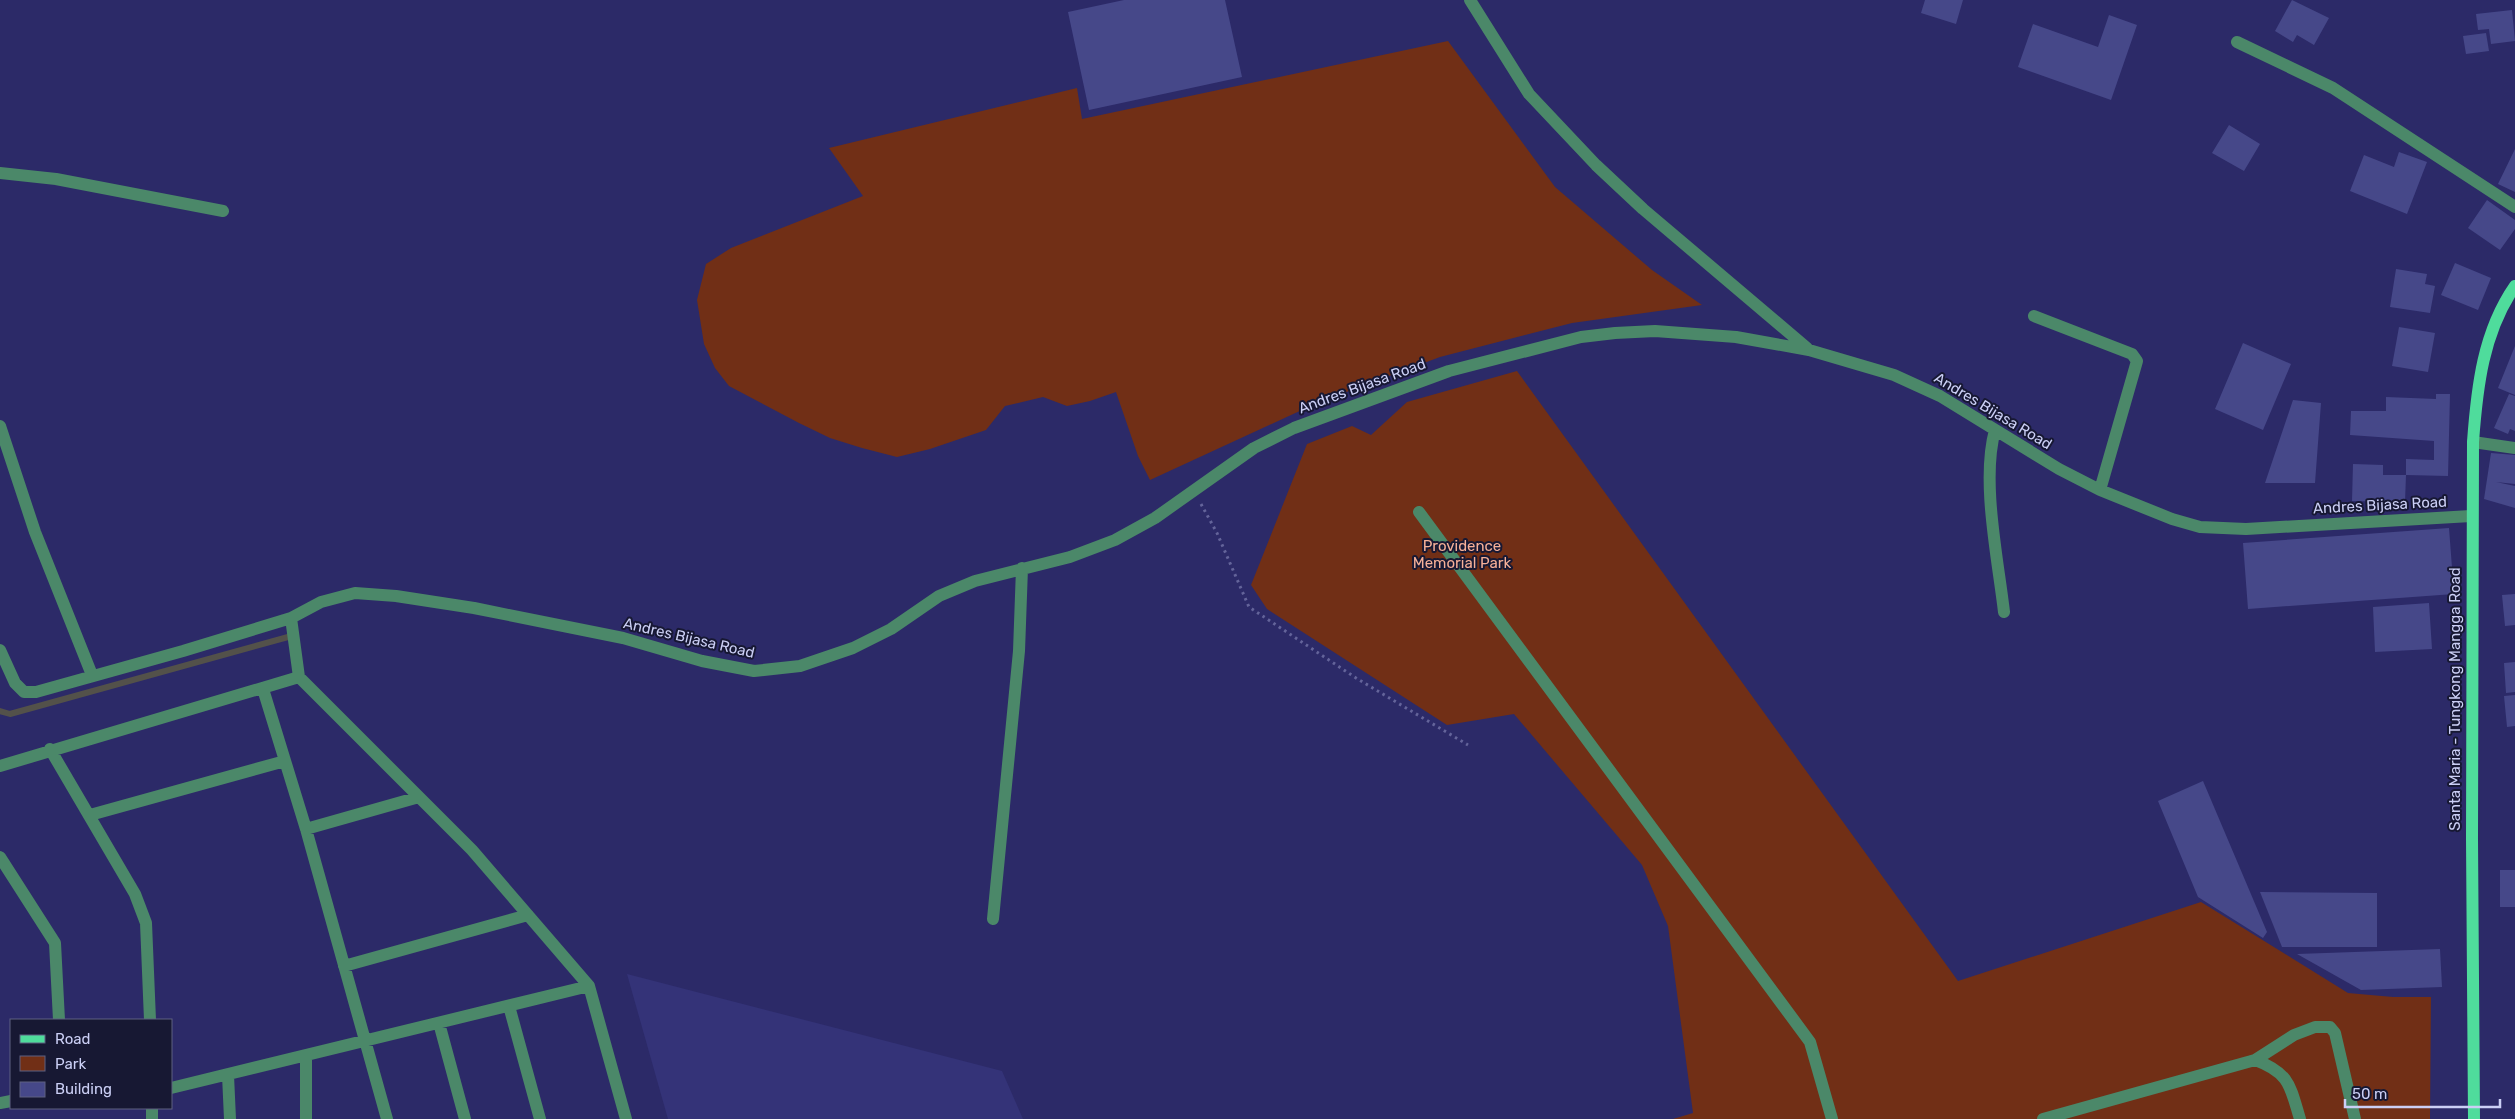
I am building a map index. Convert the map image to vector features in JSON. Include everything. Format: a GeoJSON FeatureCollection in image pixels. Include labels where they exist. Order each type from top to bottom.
{"type":"FeatureCollection","features":[{"type":"Feature","properties":{"kind":"main road","name":"Santa Maria - Tungkong Mangga Road"},"geometry":{"type":"LineString","coordinates":[[2474,1119],[2471,516],[2473,442],[2477,386],[2489,337],[2505,300],[2515,286]]}},
{"type":"Feature","properties":{"kind":"street"},"geometry":{"type":"LineString","coordinates":[[1470,0],[1529,94],[1596,165],[1643,209],[1809,350]]}},
{"type":"Feature","properties":{"kind":"street"},"geometry":{"type":"LineString","coordinates":[[2238,42],[2333,88],[2515,207]]}},
{"type":"Feature","properties":{"kind":"street"},"geometry":{"type":"LineString","coordinates":[[0,173],[56,179],[223,212]]}},
{"type":"Feature","properties":{"kind":"street"},"geometry":{"type":"LineString","coordinates":[[2034,316],[2132,354],[2137,361],[2100,490]]}},
{"type":"Feature","properties":{"kind":"street","name":"Andres Bijasa Road"},"geometry":{"type":"LineString","coordinates":[[0,650],[15,683],[24,692],[36,692],[92,674],[183,651],[291,618],[321,602],[355,593],[396,596],[474,608],[623,638],[702,661],[754,671],[800,666],[853,648],[891,629],[938,596],[975,581],[1070,557],[1115,540],[1155,518],[1254,448],[1294,428],[1449,371],[1581,337],[1655,331],[1736,337],[1809,350],[1894,375],[1940,396],[2059,469],[2100,490],[2172,519],[2224,530],[2471,516]]}},
{"type":"Feature","properties":{"kind":"street"},"geometry":{"type":"LineString","coordinates":[[0,426],[35,532],[92,674]]}},
{"type":"Feature","properties":{"kind":"street"},"geometry":{"type":"LineString","coordinates":[[1995,430],[1989,451],[1989,481],[2004,612]]}},
{"type":"Feature","properties":{"kind":"street"},"geometry":{"type":"LineString","coordinates":[[2473,442],[2515,448]]}},
{"type":"Feature","properties":{"kind":"street"},"geometry":{"type":"LineString","coordinates":[[1419,512],[1810,1042],[1832,1119]]}},
{"type":"Feature","properties":{"kind":"street"},"geometry":{"type":"LineString","coordinates":[[993,919],[1019,651],[1022,568]]}},
{"type":"Feature","properties":{"kind":"street"},"geometry":{"type":"LineString","coordinates":[[291,618],[299,677],[472,850],[589,986],[626,1119]]}},
{"type":"Feature","properties":{"kind":"street"},"geometry":{"type":"LineString","coordinates":[[0,766],[50,749],[263,689],[299,677]]}},
{"type":"Feature","properties":{"kind":"street"},"geometry":{"type":"LineString","coordinates":[[263,689],[306,829],[387,1119]]}},
{"type":"Feature","properties":{"kind":"street"},"geometry":{"type":"LineString","coordinates":[[50,749],[135,894],[146,923],[150,1019]]}},
{"type":"Feature","properties":{"kind":"street"},"geometry":{"type":"LineString","coordinates":[[90,815],[285,761]]}},
{"type":"Feature","properties":{"kind":"street"},"geometry":{"type":"LineString","coordinates":[[306,829],[419,797]]}},
{"type":"Feature","properties":{"kind":"street"},"geometry":{"type":"LineString","coordinates":[[0,857],[55,944],[59,1019]]}},
{"type":"Feature","properties":{"kind":"street"},"geometry":{"type":"LineString","coordinates":[[344,966],[528,916]]}},
{"type":"Feature","properties":{"kind":"street"},"geometry":{"type":"LineString","coordinates":[[172,1088],[306,1057],[589,986]]}},
{"type":"Feature","properties":{"kind":"street"},"geometry":{"type":"LineString","coordinates":[[509,1006],[540,1119]]}},
{"type":"Feature","properties":{"kind":"street"},"geometry":{"type":"LineString","coordinates":[[439,1024],[465,1119]]}},
{"type":"Feature","properties":{"kind":"street"},"geometry":{"type":"LineString","coordinates":[[2043,1119],[2255,1060],[2294,1035],[2315,1027],[2330,1027],[2335,1033],[2356,1119]]}},
{"type":"Feature","properties":{"kind":"street"},"geometry":{"type":"LineString","coordinates":[[306,1057],[306,1119]]}},
{"type":"Feature","properties":{"kind":"street"},"geometry":{"type":"LineString","coordinates":[[2255,1060],[2274,1067],[2290,1085],[2300,1119]]}},
{"type":"Feature","properties":{"kind":"street"},"geometry":{"type":"LineString","coordinates":[[228,1075],[230,1119]]}},
{"type":"Feature","properties":{"kind":"path"},"geometry":{"type":"LineString","coordinates":[[1194,490],[1217,533],[1249,607],[1356,678],[1468,745]]}},
{"type":"Feature","properties":{"kind":"shaded area"},"geometry":{"type":"Polygon","coordinates":[[[627,974],[1002,1071],[1023,1119],[668,1119],[627,974]]]}},
{"type":"Feature","properties":{"kind":"green space"},"geometry":{"type":"Polygon","coordinates":[[[1448,41],[1555,187],[1652,270],[1702,305],[1572,323],[1440,357],[1317,403],[1150,480],[1138,456],[1116,392],[1090,401],[1067,406],[1043,397],[1005,406],[986,430],[930,449],[897,457],[830,438],[729,386],[715,368],[704,344],[697,300],[706,264],[731,248],[863,196],[829,148],[1077,88],[1082,119],[1448,41]]]}},
{"type":"Feature","properties":{"kind":"green space","name":"Providence Memorial Park"},"geometry":{"type":"Polygon","coordinates":[[[1517,371],[1958,981],[2201,902],[2348,993],[2393,997],[2431,997],[2430,1119],[1673,1119],[1693,1113],[1668,926],[1642,865],[1514,714],[1447,725],[1267,609],[1251,585],[1307,444],[1352,426],[1371,435],[1407,402],[1517,371]]]}},
{"type":"Feature","properties":{"kind":"building"},"geometry":{"type":"Polygon","coordinates":[[[1124,0],[1225,0],[1242,77],[1089,110],[1068,12],[1124,0]]]}},
{"type":"Feature","properties":{"kind":"building"},"geometry":{"type":"Polygon","coordinates":[[[1925,0],[1963,0],[1956,24],[1921,13],[1925,0]]]}},
{"type":"Feature","properties":{"kind":"building"},"geometry":{"type":"Polygon","coordinates":[[[2292,0],[2329,18],[2314,45],[2297,35],[2293,42],[2275,31],[2292,0]]]}},
{"type":"Feature","properties":{"kind":"building"},"geometry":{"type":"Polygon","coordinates":[[[2512,10],[2515,41],[2491,44],[2489,29],[2478,30],[2476,14],[2512,10]]]}},
{"type":"Feature","properties":{"kind":"building"},"geometry":{"type":"Polygon","coordinates":[[[2109,15],[2137,25],[2111,100],[2018,67],[2033,24],[2098,47],[2109,15]]]}},
{"type":"Feature","properties":{"kind":"building"},"geometry":{"type":"Polygon","coordinates":[[[2486,33],[2489,51],[2466,54],[2463,36],[2486,33]]]}},
{"type":"Feature","properties":{"kind":"building"},"geometry":{"type":"Polygon","coordinates":[[[2229,125],[2260,144],[2244,171],[2212,153],[2229,125]]]}},
{"type":"Feature","properties":{"kind":"building"},"geometry":{"type":"Polygon","coordinates":[[[2515,149],[2515,192],[2498,184],[2515,149]]]}},
{"type":"Feature","properties":{"kind":"building"},"geometry":{"type":"Polygon","coordinates":[[[2399,152],[2427,162],[2407,214],[2350,191],[2364,155],[2394,167],[2399,152]]]}},
{"type":"Feature","properties":{"kind":"building"},"geometry":{"type":"Polygon","coordinates":[[[2487,200],[2515,220],[2515,229],[2500,250],[2468,228],[2487,200]]]}},
{"type":"Feature","properties":{"kind":"building"},"geometry":{"type":"Polygon","coordinates":[[[2455,263],[2491,278],[2478,310],[2441,295],[2455,263]]]}},
{"type":"Feature","properties":{"kind":"building"},"geometry":{"type":"Polygon","coordinates":[[[2396,269],[2427,274],[2425,284],[2435,286],[2430,313],[2390,307],[2396,269]]]}},
{"type":"Feature","properties":{"kind":"building"},"geometry":{"type":"Polygon","coordinates":[[[2399,327],[2435,333],[2428,372],[2392,366],[2399,327]]]}},
{"type":"Feature","properties":{"kind":"building"},"geometry":{"type":"Polygon","coordinates":[[[2243,343],[2291,364],[2263,430],[2215,409],[2243,343]]]}},
{"type":"Feature","properties":{"kind":"building"},"geometry":{"type":"Polygon","coordinates":[[[2515,346],[2515,395],[2498,388],[2515,346]]]}},
{"type":"Feature","properties":{"kind":"building"},"geometry":{"type":"Polygon","coordinates":[[[2436,394],[2450,394],[2448,476],[2406,475],[2406,459],[2434,460],[2434,441],[2350,435],[2351,411],[2386,411],[2386,397],[2436,399],[2436,394]]]}},
{"type":"Feature","properties":{"kind":"building"},"geometry":{"type":"Polygon","coordinates":[[[2509,394],[2515,396],[2515,431],[2510,429],[2508,434],[2494,428],[2509,394]]]}},
{"type":"Feature","properties":{"kind":"building"},"geometry":{"type":"Polygon","coordinates":[[[2293,400],[2321,403],[2315,483],[2265,483],[2293,400]]]}},
{"type":"Feature","properties":{"kind":"building"},"geometry":{"type":"Polygon","coordinates":[[[2491,453],[2515,455],[2515,484],[2496,482],[2515,486],[2515,508],[2484,499],[2491,453]]]}},
{"type":"Feature","properties":{"kind":"building"},"geometry":{"type":"Polygon","coordinates":[[[2353,464],[2383,465],[2383,475],[2406,475],[2405,502],[2352,501],[2353,464]]]}},
{"type":"Feature","properties":{"kind":"building"},"geometry":{"type":"Polygon","coordinates":[[[2449,528],[2454,594],[2248,609],[2243,543],[2449,528]]]}},
{"type":"Feature","properties":{"kind":"building"},"geometry":{"type":"Polygon","coordinates":[[[2515,594],[2515,625],[2505,626],[2502,595],[2515,594]]]}},
{"type":"Feature","properties":{"kind":"building"},"geometry":{"type":"Polygon","coordinates":[[[2429,603],[2432,649],[2375,652],[2373,607],[2429,603]]]}},
{"type":"Feature","properties":{"kind":"building"},"geometry":{"type":"Polygon","coordinates":[[[2515,662],[2515,692],[2506,693],[2504,663],[2515,662]]]}},
{"type":"Feature","properties":{"kind":"building"},"geometry":{"type":"Polygon","coordinates":[[[2515,695],[2515,726],[2507,727],[2504,696],[2515,695]]]}},
{"type":"Feature","properties":{"kind":"building"},"geometry":{"type":"Polygon","coordinates":[[[2203,781],[2267,932],[2263,938],[2198,897],[2158,801],[2203,781]]]}},
{"type":"Feature","properties":{"kind":"building"},"geometry":{"type":"Polygon","coordinates":[[[2500,870],[2515,870],[2515,907],[2500,907],[2500,870]]]}},
{"type":"Feature","properties":{"kind":"building"},"geometry":{"type":"Polygon","coordinates":[[[2260,892],[2377,893],[2377,947],[2282,947],[2260,892]]]}},
{"type":"Feature","properties":{"kind":"building"},"geometry":{"type":"Polygon","coordinates":[[[2440,949],[2442,987],[2361,990],[2297,954],[2440,949]]]}},
{"type":"Feature","properties":{"kind":"waterway"},"geometry":{"type":"LineString","coordinates":[[0,711],[10,714],[288,637]]}}]}
